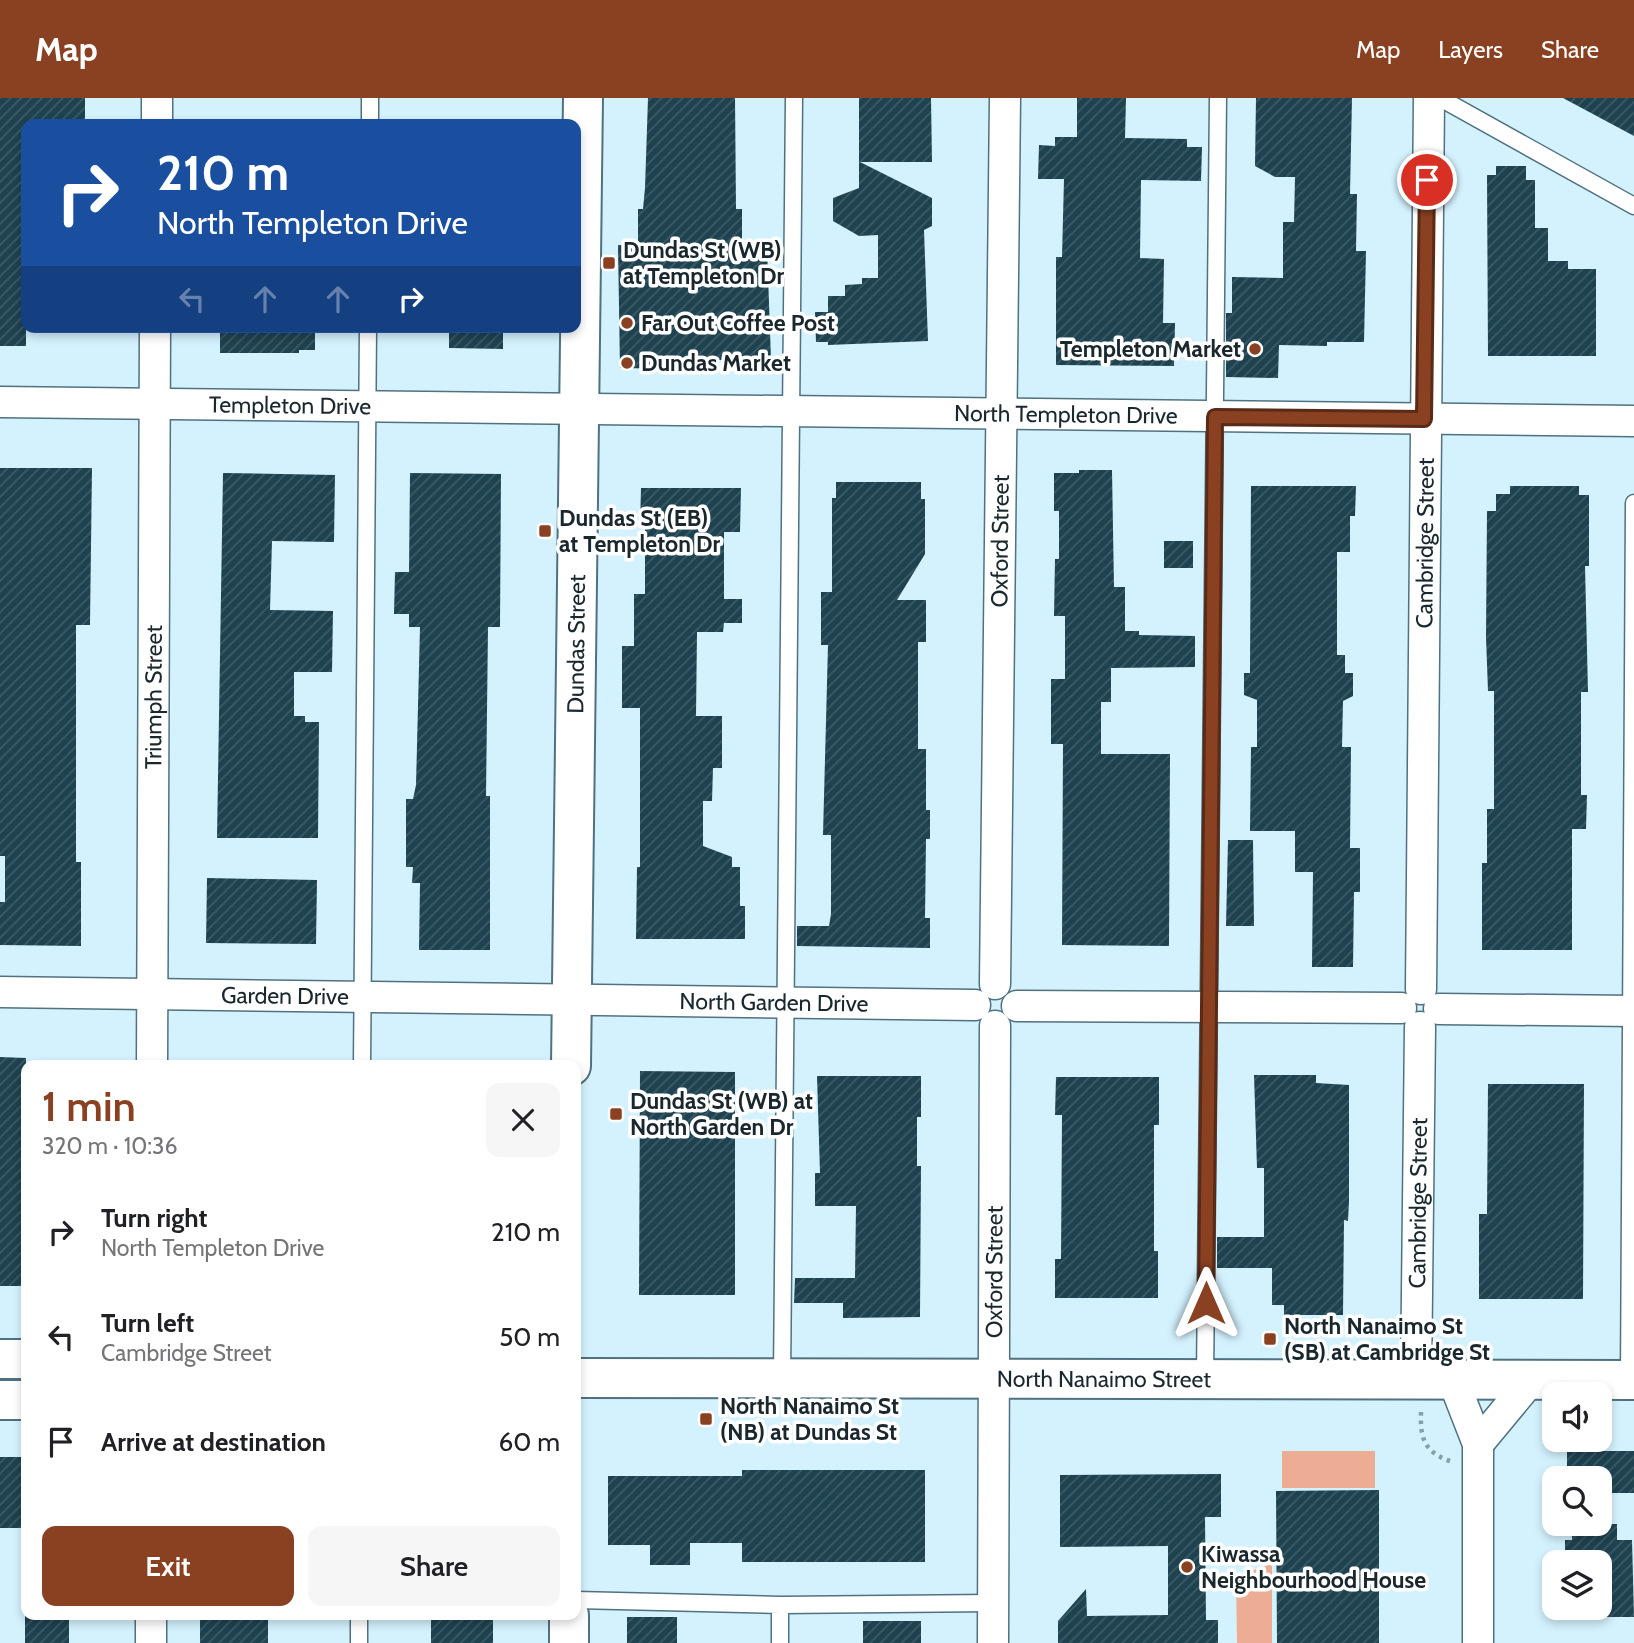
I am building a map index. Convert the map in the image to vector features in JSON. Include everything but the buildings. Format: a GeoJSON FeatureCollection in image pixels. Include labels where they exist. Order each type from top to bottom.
{"type":"FeatureCollection","features":[{"type":"Feature","properties":{"kind":"main road","name":"Dundas Street"},"geometry":{"type":"LineString","coordinates":[[581,304],[583,98]]}},
{"type":"Feature","properties":{"kind":"main road","name":"Dundas Street"},"geometry":{"type":"LineString","coordinates":[[571,1060],[581,333]]}},
{"type":"Feature","properties":{"kind":"main road"},"geometry":{"type":"LineString","coordinates":[[0,1359],[21,1359]]}},
{"type":"Feature","properties":{"kind":"main road","name":"North Nanaimo Street"},"geometry":{"type":"LineString","coordinates":[[581,1378],[1205,1379],[1430,1389],[1531,1380],[1631,1380]]}},
{"type":"Feature","properties":{"kind":"main road"},"geometry":{"type":"LineString","coordinates":[[0,1400],[21,1400]]}},
{"type":"Feature","properties":{"kind":"main road"},"geometry":{"type":"LineString","coordinates":[[569,1620],[569,1643]]}},
{"type":"Feature","properties":{"kind":"street"},"geometry":{"type":"LineString","coordinates":[[157,98],[157,119]]}},
{"type":"Feature","properties":{"kind":"street","name":"Oxford Street"},"geometry":{"type":"LineString","coordinates":[[993,1643],[994,1379],[988,1005],[1002,412],[1005,98]]}},
{"type":"Feature","properties":{"kind":"street","name":"Cambridge Street"},"geometry":{"type":"LineString","coordinates":[[1429,98],[1420,1008],[1430,1389],[1478,1444],[1478,1643]]}},
{"type":"Feature","properties":{"kind":"street","name":"Triumph Street"},"geometry":{"type":"LineString","coordinates":[[152,1060],[155,333]]}},
{"type":"Feature","properties":{"kind":"street","name":"Templeton Drive"},"geometry":{"type":"LineString","coordinates":[[0,402],[580,407]]}},
{"type":"Feature","properties":{"kind":"street","name":"North Templeton Drive"},"geometry":{"type":"LineString","coordinates":[[580,407],[1634,421]]}},
{"type":"Feature","properties":{"kind":"street"},"geometry":{"type":"LineString","coordinates":[[988,1005],[1009,988],[1017,1006],[1632,1011]]}},
{"type":"Feature","properties":{"kind":"street","name":"Garden Drive"},"geometry":{"type":"LineString","coordinates":[[0,992],[571,1000]]}},
{"type":"Feature","properties":{"kind":"street","name":"North Garden Drive"},"geometry":{"type":"LineString","coordinates":[[571,1000],[988,1005]]}},
{"type":"Feature","properties":{"kind":"street"},"geometry":{"type":"LineString","coordinates":[[1478,1444],[1531,1380]]}},
{"type":"Feature","properties":{"kind":"street"},"geometry":{"type":"LineString","coordinates":[[151,1620],[151,1643]]}},
{"type":"Feature","properties":{"kind":"lane"},"geometry":{"type":"LineString","coordinates":[[370,98],[370,119]]}},
{"type":"Feature","properties":{"kind":"lane"},"geometry":{"type":"LineString","coordinates":[[782,1378],[793,98]]}},
{"type":"Feature","properties":{"kind":"lane"},"geometry":{"type":"LineString","coordinates":[[1205,1379],[1219,98]]}},
{"type":"Feature","properties":{"kind":"lane"},"geometry":{"type":"LineString","coordinates":[[1440,98],[1634,206]]}},
{"type":"Feature","properties":{"kind":"lane"},"geometry":{"type":"LineString","coordinates":[[362,1060],[368,333]]}},
{"type":"Feature","properties":{"kind":"lane"},"geometry":{"type":"LineString","coordinates":[[1631,1380],[1634,503]]}},
{"type":"Feature","properties":{"kind":"lane"},"geometry":{"type":"LineString","coordinates":[[581,1600],[780,1605],[993,1603]]}},
{"type":"Feature","properties":{"kind":"lane"},"geometry":{"type":"LineString","coordinates":[[780,1605],[780,1643]]}},
{"type":"Feature","properties":{"kind":"lane"},"geometry":{"type":"LineString","coordinates":[[359,1620],[359,1643]]}},
{"type":"Feature","properties":{"kind":"path"},"geometry":{"type":"LineString","coordinates":[[1430,1389],[1423,1441],[1440,1458],[1454,1463]]}},
{"type":"Feature","properties":{"kind":"shaded area"},"geometry":{"type":"Polygon","coordinates":[[[1282,1451],[1375,1451],[1375,1488],[1282,1488],[1282,1451]]]}},
{"type":"Feature","properties":{"kind":"shaded area"},"geometry":{"type":"Polygon","coordinates":[[[1272,1564],[1272,1643],[1237,1643],[1236,1576],[1272,1564]]]}},
{"type":"Feature","properties":{"kind":"place","name":"Dundas St (WB) at Templeton Dr"},"geometry":{"type":"Point","coordinates":[609,263]}},
{"type":"Feature","properties":{"kind":"place","name":"Far Out Coffee Post"},"geometry":{"type":"Point","coordinates":[627,323]}},
{"type":"Feature","properties":{"kind":"place","name":"Templeton Market"},"geometry":{"type":"Point","coordinates":[1255,349]}},
{"type":"Feature","properties":{"kind":"place","name":"Dundas Market"},"geometry":{"type":"Point","coordinates":[627,363]}},
{"type":"Feature","properties":{"kind":"place","name":"Dundas St (EB) at Templeton Dr"},"geometry":{"type":"Point","coordinates":[545,531]}},
{"type":"Feature","properties":{"kind":"place","name":"Dundas St (WB) at North Garden Dr"},"geometry":{"type":"Point","coordinates":[616,1114]}},
{"type":"Feature","properties":{"kind":"place","name":"North Nanaimo St (SB) at Cambridge St"},"geometry":{"type":"Point","coordinates":[1270,1339]}},
{"type":"Feature","properties":{"kind":"place","name":"North Nanaimo St (NB) at Dundas St"},"geometry":{"type":"Point","coordinates":[706,1419]}},
{"type":"Feature","properties":{"kind":"place","name":"Kiwassa Neighbourhood House"},"geometry":{"type":"Point","coordinates":[1187,1567]}},
{"type":"Feature","properties":{"kind":"route"},"geometry":{"type":"LineString","coordinates":[[1206,1303],[1215,417],[1424,419],[1427,180]]}}]}
